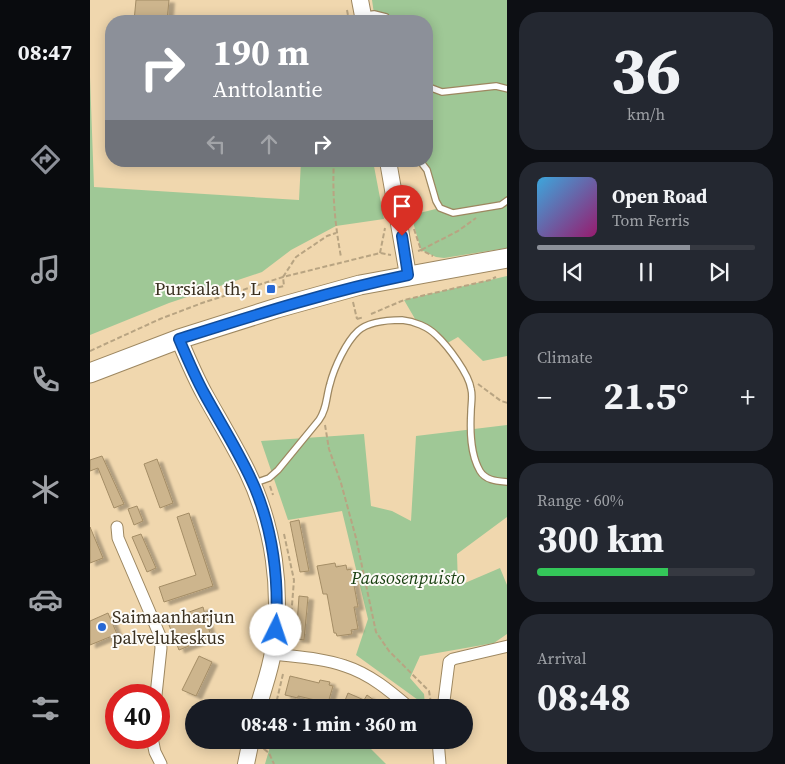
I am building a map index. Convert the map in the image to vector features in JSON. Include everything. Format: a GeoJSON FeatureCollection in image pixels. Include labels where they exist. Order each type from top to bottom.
{"type":"FeatureCollection","features":[{"type":"Feature","properties":{"kind":"main road"},"geometry":{"type":"LineString","coordinates":[[90,373],[179,339],[277,308],[360,285],[507,258]]}},
{"type":"Feature","properties":{"kind":"street"},"geometry":{"type":"LineString","coordinates":[[389,167],[408,275]]}},
{"type":"Feature","properties":{"kind":"street"},"geometry":{"type":"LineString","coordinates":[[179,339],[205,395],[225,428],[253,484],[270,539],[277,579],[278,601],[273,654],[260,699]]}},
{"type":"Feature","properties":{"kind":"street"},"geometry":{"type":"LineString","coordinates":[[117,527],[118,538],[160,636],[161,655],[157,684]]}},
{"type":"Feature","properties":{"kind":"street"},"geometry":{"type":"LineString","coordinates":[[444,699],[449,662],[453,659],[507,646]]}},
{"type":"Feature","properties":{"kind":"street"},"geometry":{"type":"LineString","coordinates":[[273,654],[346,666],[382,684],[400,699]]}},
{"type":"Feature","properties":{"kind":"street"},"geometry":{"type":"LineString","coordinates":[[154,749],[161,764]]}},
{"type":"Feature","properties":{"kind":"street"},"geometry":{"type":"LineString","coordinates":[[246,764],[255,749]]}},
{"type":"Feature","properties":{"kind":"street"},"geometry":{"type":"LineString","coordinates":[[439,749],[440,764]]}},
{"type":"Feature","properties":{"kind":"lane"},"geometry":{"type":"LineString","coordinates":[[362,12],[378,15]]}},
{"type":"Feature","properties":{"kind":"lane"},"geometry":{"type":"LineString","coordinates":[[433,89],[442,92],[496,86],[507,89]]}},
{"type":"Feature","properties":{"kind":"lane"},"geometry":{"type":"LineString","coordinates":[[425,167],[440,208],[453,213],[500,205],[507,201]]}},
{"type":"Feature","properties":{"kind":"lane"},"geometry":{"type":"LineString","coordinates":[[253,484],[268,478],[278,470],[325,412],[334,368],[359,330],[373,323],[405,320],[424,326],[436,335],[461,366],[472,390],[470,428],[472,448],[477,463],[481,473],[489,479],[507,482]]}},
{"type":"Feature","properties":{"kind":"path"},"geometry":{"type":"LineString","coordinates":[[334,167],[336,233],[342,257]]}},
{"type":"Feature","properties":{"kind":"path"},"geometry":{"type":"LineString","coordinates":[[90,351],[160,319],[283,277],[380,253],[385,255],[405,254],[421,250],[473,221],[487,207]]}},
{"type":"Feature","properties":{"kind":"path"},"geometry":{"type":"LineString","coordinates":[[380,253],[386,226]]}},
{"type":"Feature","properties":{"kind":"path"},"geometry":{"type":"LineString","coordinates":[[271,289],[284,286],[283,277],[296,256],[327,236],[336,233]]}},
{"type":"Feature","properties":{"kind":"path"},"geometry":{"type":"LineString","coordinates":[[421,250],[436,258]]}},
{"type":"Feature","properties":{"kind":"path"},"geometry":{"type":"LineString","coordinates":[[357,319],[404,300],[496,277]]}},
{"type":"Feature","properties":{"kind":"path"},"geometry":{"type":"LineString","coordinates":[[354,302],[359,330]]}},
{"type":"Feature","properties":{"kind":"path"},"geometry":{"type":"LineString","coordinates":[[469,380],[476,382],[501,402],[507,403]]}},
{"type":"Feature","properties":{"kind":"path"},"geometry":{"type":"LineString","coordinates":[[325,412],[326,439],[341,483],[356,538],[376,632],[389,651],[429,691],[430,699]]}},
{"type":"Feature","properties":{"kind":"path"},"geometry":{"type":"LineString","coordinates":[[259,749],[262,757]]}},
{"type":"Feature","properties":{"kind":"path"},"geometry":{"type":"LineString","coordinates":[[263,749],[269,753],[274,764]]}},
{"type":"Feature","properties":{"kind":"green space"},"geometry":{"type":"Polygon","coordinates":[[[372,0],[507,0],[507,248],[444,258],[436,257],[421,250],[411,215],[440,208],[425,167],[433,167],[433,15],[374,15],[372,0]]]}},
{"type":"Feature","properties":{"kind":"green space"},"geometry":{"type":"Polygon","coordinates":[[[90,77],[94,187],[299,200],[301,167],[374,167],[384,219],[336,226],[291,250],[262,272],[169,303],[90,335],[90,77]]]}},
{"type":"Feature","properties":{"kind":"green space"},"geometry":{"type":"Polygon","coordinates":[[[507,276],[507,356],[483,361],[458,337],[444,345],[436,335],[418,324],[404,300],[507,276]]]}},
{"type":"Feature","properties":{"kind":"green space","name":"Paasosenpuisto"},"geometry":{"type":"Polygon","coordinates":[[[507,425],[507,517],[457,554],[458,586],[500,568],[507,585],[507,634],[494,643],[420,656],[410,678],[424,694],[424,699],[417,699],[356,655],[368,619],[342,511],[288,520],[261,441],[364,434],[371,506],[392,511],[411,521],[416,436],[507,425]]]}},
{"type":"Feature","properties":{"kind":"green space"},"geometry":{"type":"Polygon","coordinates":[[[269,749],[371,749],[386,764],[265,764],[269,749]]]}},
{"type":"Feature","properties":{"kind":"building"},"geometry":{"type":"Polygon","coordinates":[[[136,0],[169,0],[168,15],[135,15],[136,0]]]}},
{"type":"Feature","properties":{"kind":"building"},"geometry":{"type":"Polygon","coordinates":[[[102,456],[124,504],[114,508],[98,468],[90,471],[90,460],[102,456]]]}},
{"type":"Feature","properties":{"kind":"building"},"geometry":{"type":"Polygon","coordinates":[[[157,459],[173,503],[160,508],[144,464],[157,459]]]}},
{"type":"Feature","properties":{"kind":"building"},"geometry":{"type":"Polygon","coordinates":[[[137,506],[143,521],[134,525],[128,509],[137,506]]]}},
{"type":"Feature","properties":{"kind":"building"},"geometry":{"type":"Polygon","coordinates":[[[189,513],[213,586],[164,602],[159,587],[196,575],[177,517],[189,513]]]}},
{"type":"Feature","properties":{"kind":"building"},"geometry":{"type":"Polygon","coordinates":[[[299,520],[309,571],[300,572],[290,522],[299,520]]]}},
{"type":"Feature","properties":{"kind":"building","name":"Saimaanharjun palvelukeskus"},"geometry":{"type":"Polygon","coordinates":[[[90,527],[103,558],[90,563],[90,527]]]}},
{"type":"Feature","properties":{"kind":"building"},"geometry":{"type":"Polygon","coordinates":[[[141,534],[156,568],[147,572],[132,537],[141,534]]]}},
{"type":"Feature","properties":{"kind":"building"},"geometry":{"type":"Polygon","coordinates":[[[335,563],[336,567],[346,565],[347,570],[351,569],[358,607],[354,607],[358,629],[351,630],[352,634],[337,636],[334,633],[327,594],[323,594],[317,566],[335,563]]]}},
{"type":"Feature","properties":{"kind":"building"},"geometry":{"type":"Polygon","coordinates":[[[299,596],[308,597],[304,640],[296,639],[299,596]]]}},
{"type":"Feature","properties":{"kind":"building"},"geometry":{"type":"Polygon","coordinates":[[[203,607],[211,637],[179,650],[167,620],[203,607]]]}},
{"type":"Feature","properties":{"kind":"building","name":"Saimaanharjun palvelukeskus"},"geometry":{"type":"Polygon","coordinates":[[[108,613],[117,634],[90,645],[90,621],[108,613]]]}},
{"type":"Feature","properties":{"kind":"building"},"geometry":{"type":"Polygon","coordinates":[[[199,656],[212,662],[196,696],[182,690],[199,656]]]}},
{"type":"Feature","properties":{"kind":"building"},"geometry":{"type":"Polygon","coordinates":[[[290,676],[319,683],[320,680],[330,682],[329,685],[333,686],[329,699],[311,699],[298,696],[298,698],[285,695],[290,676]]]}},
{"type":"Feature","properties":{"kind":"building"},"geometry":{"type":"Polygon","coordinates":[[[348,693],[362,699],[346,699],[348,693]]]}},
{"type":"Feature","properties":{"kind":"building"},"geometry":{"type":"Polygon","coordinates":[[[367,695],[373,699],[365,699],[367,695]]]}},
{"type":"Feature","properties":{"kind":"place","name":"Pursiala th, L"},"geometry":{"type":"Point","coordinates":[271,289]}},
{"type":"Feature","properties":{"kind":"place","name":"Saimaanharjun palvelukeskus"},"geometry":{"type":"Point","coordinates":[102,627]}},
{"type":"Feature","properties":{"kind":"route"},"geometry":{"type":"LineString","coordinates":[[276,630],[278,601],[275,562],[261,506],[248,472],[194,374],[179,339],[294,303],[360,285],[408,275],[402,236]]}}]}
